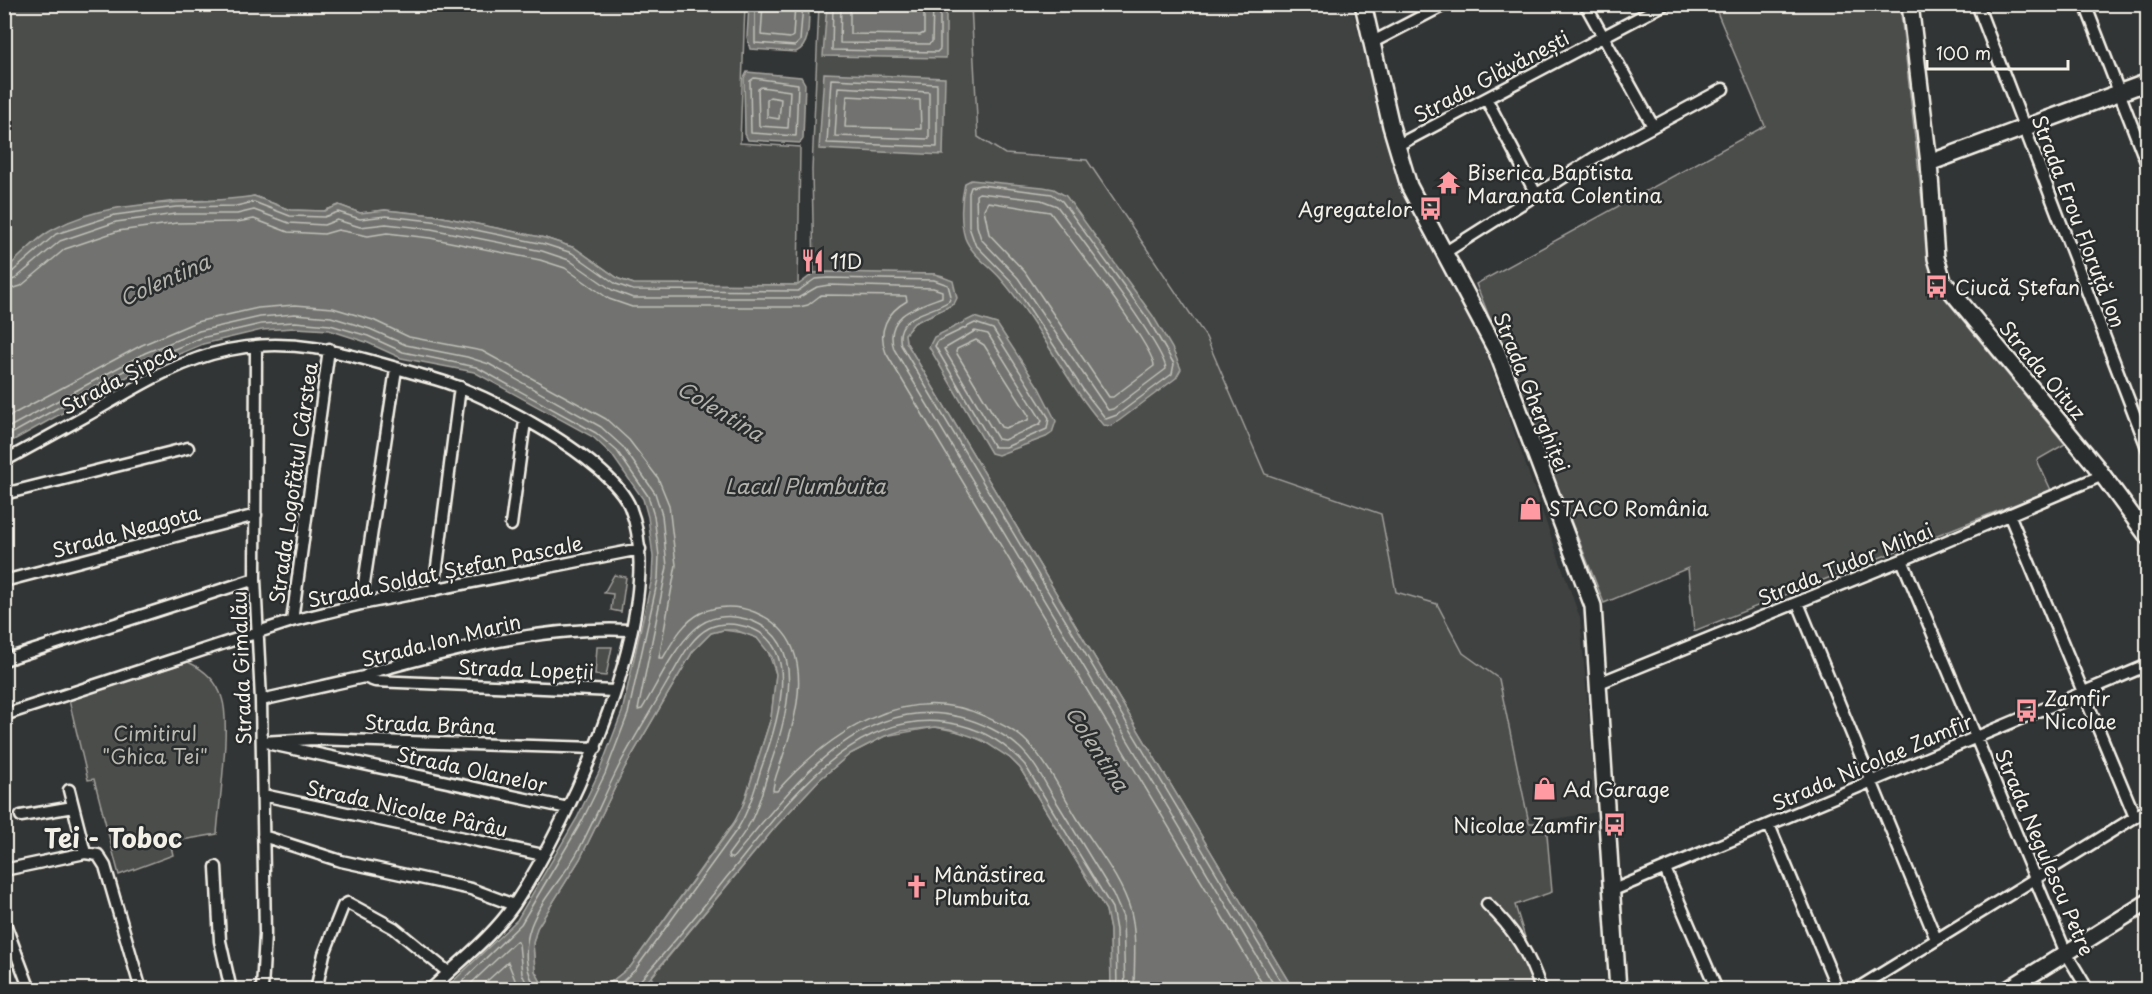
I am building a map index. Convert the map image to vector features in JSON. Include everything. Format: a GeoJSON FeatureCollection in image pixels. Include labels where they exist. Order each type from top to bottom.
{"type":"FeatureCollection","features":[{"type":"Feature","properties":{"kind":"main road","name":"Strada Gherghiței"},"geometry":{"type":"LineString","coordinates":[[1362,4],[1396,146],[1414,199],[1497,352],[1595,614],[1618,990]]}},
{"type":"Feature","properties":{"kind":"main road","name":"Strada Oituz"},"geometry":{"type":"LineString","coordinates":[[1910,4],[1929,163],[1936,258],[1943,281],[2103,475],[2142,515],[2148,537]]}},
{"type":"Feature","properties":{"kind":"main road"},"geometry":{"type":"LineString","coordinates":[[1929,163],[2148,82]]}},
{"type":"Feature","properties":{"kind":"main road"},"geometry":{"type":"LineString","coordinates":[[2007,990],[2148,902]]}},
{"type":"Feature","properties":{"kind":"street"},"geometry":{"type":"LineString","coordinates":[[1371,43],[1446,4]]}},
{"type":"Feature","properties":{"kind":"street"},"geometry":{"type":"LineString","coordinates":[[1585,4],[1653,126]]}},
{"type":"Feature","properties":{"kind":"street","name":"Strada Glăvănești"},"geometry":{"type":"LineString","coordinates":[[1396,146],[1487,100],[1665,4]]}},
{"type":"Feature","properties":{"kind":"street","name":"Strada Erou Floruță Ion"},"geometry":{"type":"LineString","coordinates":[[1977,4],[2148,450]]}},
{"type":"Feature","properties":{"kind":"street"},"geometry":{"type":"LineString","coordinates":[[2085,4],[2148,167]]}},
{"type":"Feature","properties":{"kind":"street"},"geometry":{"type":"LineString","coordinates":[[1444,253],[1536,194],[1653,126],[1723,89]]}},
{"type":"Feature","properties":{"kind":"street"},"geometry":{"type":"LineString","coordinates":[[1487,100],[1536,194]]}},
{"type":"Feature","properties":{"kind":"street","name":"Strada Șipca"},"geometry":{"type":"LineString","coordinates":[[4,461],[160,374],[210,354],[256,346],[291,345],[329,349],[460,387],[525,421],[583,456],[611,478],[630,508],[640,549],[639,583],[615,691],[596,748],[568,808],[514,905],[430,990]]}},
{"type":"Feature","properties":{"kind":"street","name":"Strada Gimalău"},"geometry":{"type":"LineString","coordinates":[[256,346],[255,579],[261,699],[265,950],[262,990]]}},
{"type":"Feature","properties":{"kind":"street","name":"Strada Logofătul Cârstea"},"geometry":{"type":"LineString","coordinates":[[292,621],[329,349]]}},
{"type":"Feature","properties":{"kind":"street"},"geometry":{"type":"LineString","coordinates":[[362,604],[396,369]]}},
{"type":"Feature","properties":{"kind":"street"},"geometry":{"type":"LineString","coordinates":[[434,590],[460,387]]}},
{"type":"Feature","properties":{"kind":"street"},"geometry":{"type":"LineString","coordinates":[[511,525],[525,421]]}},
{"type":"Feature","properties":{"kind":"street"},"geometry":{"type":"LineString","coordinates":[[4,494],[188,448]]}},
{"type":"Feature","properties":{"kind":"street","name":"Strada Tudor Mihai"},"geometry":{"type":"LineString","coordinates":[[1599,683],[1798,603],[2103,475]]}},
{"type":"Feature","properties":{"kind":"street"},"geometry":{"type":"LineString","coordinates":[[2009,514],[2135,817]]}},
{"type":"Feature","properties":{"kind":"street","name":"Strada Neagota"},"geometry":{"type":"LineString","coordinates":[[4,581],[256,515]]}},
{"type":"Feature","properties":{"kind":"street","name":"Strada Soldat Ștefan Pascale"},"geometry":{"type":"LineString","coordinates":[[4,715],[258,630],[292,621],[362,604],[640,549]]}},
{"type":"Feature","properties":{"kind":"street","name":"Strada Negulescu Petre"},"geometry":{"type":"LineString","coordinates":[[1902,560],[2066,953],[2088,990]]}},
{"type":"Feature","properties":{"kind":"street"},"geometry":{"type":"LineString","coordinates":[[4,660],[255,579]]}},
{"type":"Feature","properties":{"kind":"street"},"geometry":{"type":"LineString","coordinates":[[1798,603],[1936,939]]}},
{"type":"Feature","properties":{"kind":"street","name":"Strada Ion Marin"},"geometry":{"type":"LineString","coordinates":[[261,699],[364,677],[372,672],[393,666],[535,635],[630,630]]}},
{"type":"Feature","properties":{"kind":"street","name":"Strada Nicolae Zamfir"},"geometry":{"type":"LineString","coordinates":[[1611,891],[2148,665]]}},
{"type":"Feature","properties":{"kind":"street","name":"Strada Lopeții"},"geometry":{"type":"LineString","coordinates":[[364,677],[375,681],[615,691]]}},
{"type":"Feature","properties":{"kind":"street","name":"Strada Brâna"},"geometry":{"type":"LineString","coordinates":[[262,742],[314,739],[596,748]]}},
{"type":"Feature","properties":{"kind":"street","name":"Strada Olanelor"},"geometry":{"type":"LineString","coordinates":[[262,742],[568,808]]}},
{"type":"Feature","properties":{"kind":"street"},"geometry":{"type":"LineString","coordinates":[[69,790],[85,853]]}},
{"type":"Feature","properties":{"kind":"street","name":"Strada Nicolae Pârâu"},"geometry":{"type":"LineString","coordinates":[[263,795],[543,855]]}},
{"type":"Feature","properties":{"kind":"street"},"geometry":{"type":"LineString","coordinates":[[21,816],[73,807]]}},
{"type":"Feature","properties":{"kind":"street"},"geometry":{"type":"LineString","coordinates":[[1855,990],[2148,809]]}},
{"type":"Feature","properties":{"kind":"street"},"geometry":{"type":"LineString","coordinates":[[1769,825],[1838,990]]}},
{"type":"Feature","properties":{"kind":"street"},"geometry":{"type":"LineString","coordinates":[[263,836],[341,861],[456,885],[514,905]]}},
{"type":"Feature","properties":{"kind":"street"},"geometry":{"type":"LineString","coordinates":[[4,870],[85,853],[98,855],[105,866],[141,990]]}},
{"type":"Feature","properties":{"kind":"street"},"geometry":{"type":"LineString","coordinates":[[216,867],[220,941],[231,990]]}},
{"type":"Feature","properties":{"kind":"street"},"geometry":{"type":"LineString","coordinates":[[1665,869],[1717,990]]}},
{"type":"Feature","properties":{"kind":"street"},"geometry":{"type":"LineString","coordinates":[[316,990],[326,945],[343,906],[348,903],[394,928],[448,972]]}},
{"type":"Feature","properties":{"kind":"street"},"geometry":{"type":"LineString","coordinates":[[1487,904],[1517,936],[1526,950],[1541,990]]}},
{"type":"Feature","properties":{"kind":"street"},"geometry":{"type":"LineString","coordinates":[[4,921],[30,990]]}},
{"type":"Feature","properties":{"kind":"shaded area"},"geometry":{"type":"Polygon","coordinates":[[[971,5],[1351,5],[1388,144],[1414,219],[1475,322],[1580,618],[1597,812],[1529,823],[1499,679],[1463,653],[1437,604],[1395,592],[1380,514],[1265,474],[1087,160],[1005,154],[978,137],[971,5]]]}},
{"type":"Feature","properties":{"kind":"green space"},"geometry":{"type":"Polygon","coordinates":[[[5,5],[745,5],[740,143],[800,147],[798,285],[634,284],[619,279],[575,248],[545,238],[433,215],[385,210],[360,213],[339,205],[324,211],[290,210],[254,196],[236,200],[176,201],[113,209],[67,223],[5,270],[5,5]]]}},
{"type":"Feature","properties":{"kind":"green space"},"geometry":{"type":"Polygon","coordinates":[[[819,5],[971,5],[978,137],[1005,154],[1087,160],[1206,337],[1265,474],[1381,514],[1396,592],[1437,604],[1463,653],[1499,679],[1529,823],[1546,823],[1552,892],[1515,905],[1541,989],[1293,989],[906,342],[905,334],[914,323],[954,304],[943,276],[935,274],[814,273],[812,170],[819,5]]]}},
{"type":"Feature","properties":{"kind":"green space"},"geometry":{"type":"Polygon","coordinates":[[[1714,5],[1900,5],[1931,279],[2065,444],[2037,460],[2051,490],[1694,631],[1688,568],[1604,603],[1476,284],[1765,126],[1714,5]]]}},
{"type":"Feature","properties":{"kind":"green space"},"geometry":{"type":"Polygon","coordinates":[[[614,575],[626,577],[621,612],[611,610],[613,594],[604,593],[614,575]]]}},
{"type":"Feature","properties":{"kind":"green space"},"geometry":{"type":"Polygon","coordinates":[[[723,630],[745,633],[757,638],[766,646],[776,674],[771,718],[740,814],[631,966],[602,989],[550,989],[541,982],[535,971],[533,943],[537,928],[580,859],[625,767],[693,651],[711,633],[723,630]]]}},
{"type":"Feature","properties":{"kind":"green space"},"geometry":{"type":"Polygon","coordinates":[[[597,647],[612,647],[606,676],[595,675],[597,647]]]}},
{"type":"Feature","properties":{"kind":"green space","name":"Cimitirul \"Ghica Tei\""},"geometry":{"type":"Polygon","coordinates":[[[188,662],[199,668],[213,681],[222,698],[225,744],[217,834],[170,842],[173,855],[119,875],[94,779],[88,780],[69,700],[188,662]]]}},
{"type":"Feature","properties":{"kind":"green space"},"geometry":{"type":"Polygon","coordinates":[[[935,727],[965,733],[998,748],[1020,768],[1106,910],[1110,930],[1111,989],[665,990],[651,978],[777,825],[819,780],[850,754],[885,736],[935,727]]]}},
{"type":"Feature","properties":{"kind":"water"},"geometry":{"type":"Polygon","coordinates":[[[749,5],[809,5],[805,44],[796,52],[750,49],[747,37],[749,5]]]}},
{"type":"Feature","properties":{"kind":"water"},"geometry":{"type":"Polygon","coordinates":[[[827,5],[946,5],[946,58],[823,56],[827,5]]]}},
{"type":"Feature","properties":{"kind":"water"},"geometry":{"type":"Polygon","coordinates":[[[747,72],[801,77],[805,84],[803,139],[800,143],[748,140],[745,134],[744,78],[747,72]]]}},
{"type":"Feature","properties":{"kind":"water"},"geometry":{"type":"Polygon","coordinates":[[[824,73],[945,78],[943,155],[819,149],[824,73]]]}},
{"type":"Feature","properties":{"kind":"water"},"geometry":{"type":"Polygon","coordinates":[[[971,180],[1043,187],[1054,189],[1066,196],[1153,316],[1172,348],[1181,369],[1176,378],[1111,426],[1103,425],[1076,390],[1015,296],[968,244],[962,225],[962,204],[965,183],[971,180]]]}},
{"type":"Feature","properties":{"kind":"water","name":"Lacul Plumbuita"},"geometry":{"type":"Polygon","coordinates":[[[254,196],[290,210],[324,211],[339,205],[360,213],[385,210],[433,215],[545,238],[575,248],[619,279],[634,284],[798,285],[814,273],[828,272],[935,274],[953,281],[957,298],[954,304],[914,323],[905,334],[906,342],[1293,989],[1111,989],[1110,930],[1106,910],[1020,768],[1010,758],[982,740],[950,729],[935,727],[901,731],[885,736],[850,754],[819,780],[777,825],[641,989],[602,989],[631,966],[733,825],[744,803],[771,718],[776,674],[772,657],[757,638],[735,630],[723,630],[711,633],[693,651],[625,767],[580,859],[537,928],[533,943],[535,971],[541,982],[550,989],[445,989],[517,920],[577,818],[599,772],[622,712],[652,578],[653,557],[648,517],[643,499],[612,455],[593,437],[474,372],[401,358],[366,342],[329,330],[295,328],[262,330],[203,344],[134,373],[5,445],[5,270],[41,237],[78,218],[127,207],[254,196]]]}},
{"type":"Feature","properties":{"kind":"water"},"geometry":{"type":"Polygon","coordinates":[[[974,317],[997,324],[1039,388],[1056,421],[1052,433],[1046,437],[998,455],[991,453],[929,347],[934,337],[974,317]]]}},
{"type":"Feature","properties":{"kind":"place","name":"Biserica Baptista Maranata Colentina"},"geometry":{"type":"Point","coordinates":[1449,183]}},
{"type":"Feature","properties":{"kind":"place","name":"Agregatelor"},"geometry":{"type":"Point","coordinates":[1430,209]}},
{"type":"Feature","properties":{"kind":"place","name":"11D"},"geometry":{"type":"Point","coordinates":[812,261]}},
{"type":"Feature","properties":{"kind":"place","name":"Ciucă Ștefan"},"geometry":{"type":"Point","coordinates":[1937,287]}},
{"type":"Feature","properties":{"kind":"place","name":"STACO România"},"geometry":{"type":"Point","coordinates":[1531,508]}},
{"type":"Feature","properties":{"kind":"place","name":"Zamfir Nicolae"},"geometry":{"type":"Point","coordinates":[2026,710]}},
{"type":"Feature","properties":{"kind":"place","name":"Ad Garage"},"geometry":{"type":"Point","coordinates":[1545,789]}},
{"type":"Feature","properties":{"kind":"place","name":"Nicolae Zamfir"},"geometry":{"type":"Point","coordinates":[1615,825]}},
{"type":"Feature","properties":{"kind":"place","name":"Mânăstirea Plumbuita"},"geometry":{"type":"Point","coordinates":[916,886]}},
{"type":"Feature","properties":{"kind":"district","name":"Tei - Toboc"},"geometry":{"type":"Point","coordinates":[113,837]}},
{"type":"Feature","properties":{"kind":"water label","name":"Colentina"},"geometry":{"type":"Point","coordinates":[164,279]}},
{"type":"Feature","properties":{"kind":"water label","name":"Colentina"},"geometry":{"type":"Point","coordinates":[721,410]}},
{"type":"Feature","properties":{"kind":"water label","name":"Colentina"},"geometry":{"type":"Point","coordinates":[1098,748]}}]}
